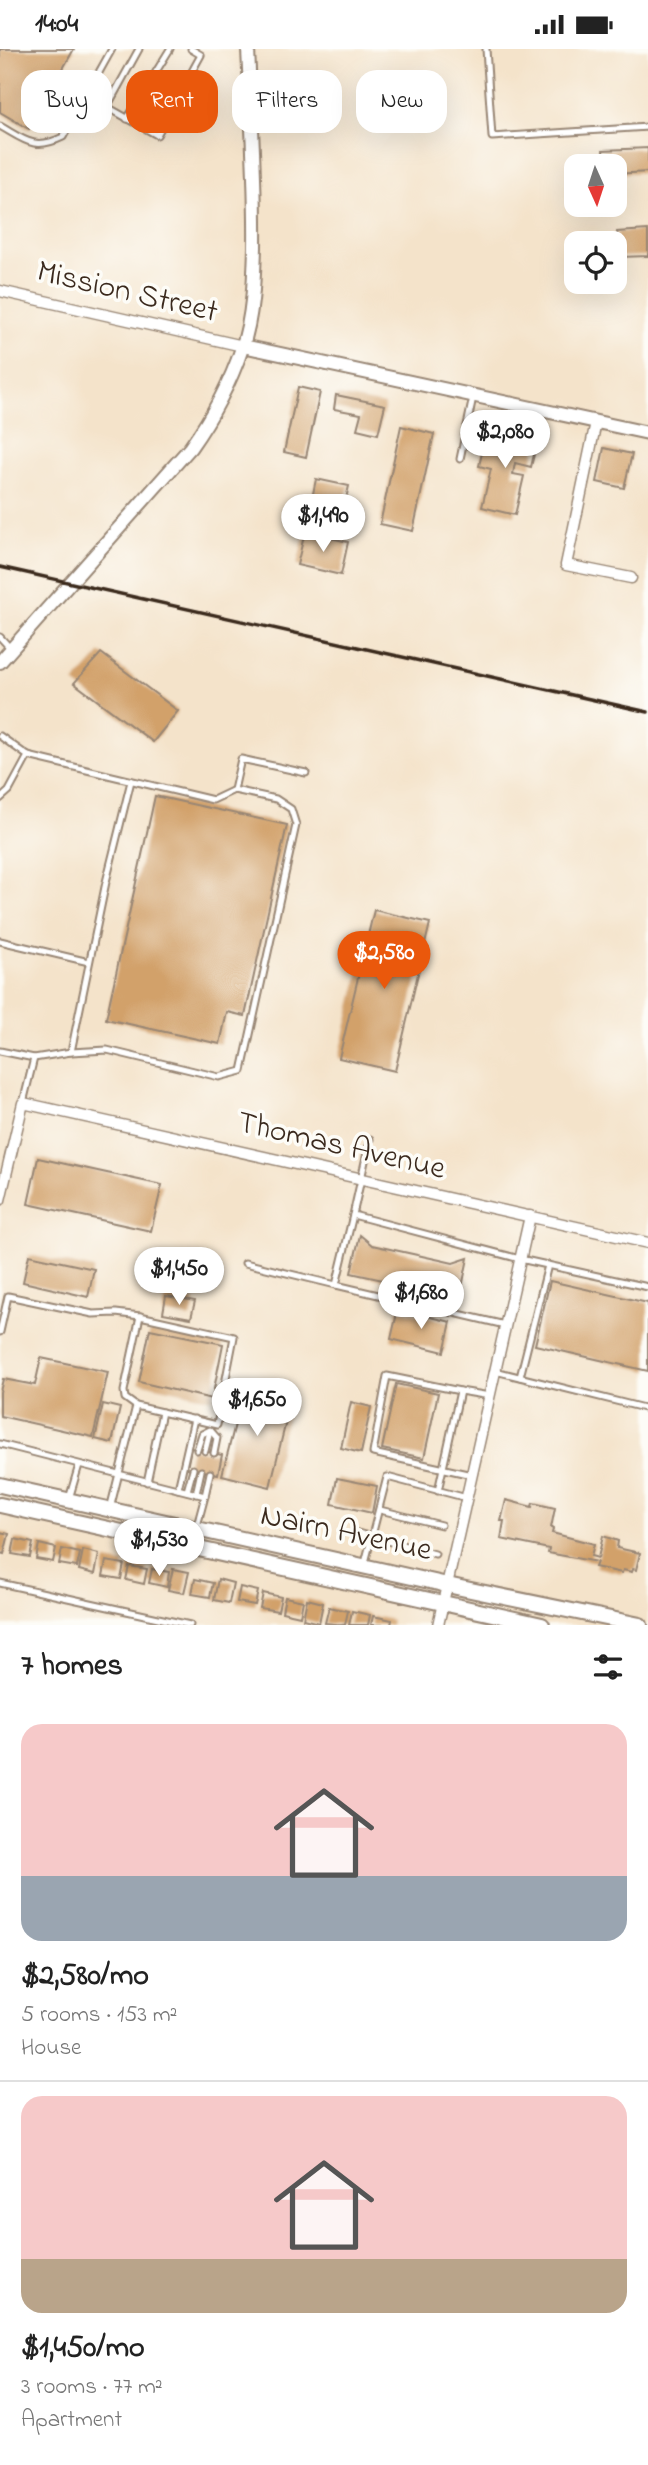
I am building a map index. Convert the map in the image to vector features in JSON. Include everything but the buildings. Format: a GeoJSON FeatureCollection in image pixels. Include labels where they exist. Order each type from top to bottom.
{"type":"FeatureCollection","features":[{"type":"Feature","properties":{"kind":"main road","name":"Nairn Avenue"},"geometry":{"type":"LineString","coordinates":[[0,1485],[447,1585],[640,1625]]}},
{"type":"Feature","properties":{"kind":"main road","name":"Nairn Avenue"},"geometry":{"type":"LineString","coordinates":[[0,1505],[542,1625]]}},
{"type":"Feature","properties":{"kind":"main road"},"geometry":{"type":"LineString","coordinates":[[105,1529],[110,1509]]}},
{"type":"Feature","properties":{"kind":"main road"},"geometry":{"type":"LineString","coordinates":[[265,1565],[271,1546]]}},
{"type":"Feature","properties":{"kind":"street"},"geometry":{"type":"LineString","coordinates":[[0,662],[190,448],[209,421],[230,379],[243,346],[254,279],[256,205],[248,49]]}},
{"type":"Feature","properties":{"kind":"street","name":"Mission Street"},"geometry":{"type":"LineString","coordinates":[[0,291],[243,346]]}},
{"type":"Feature","properties":{"kind":"street"},"geometry":{"type":"LineString","coordinates":[[243,346],[648,433]]}},
{"type":"Feature","properties":{"kind":"street"},"geometry":{"type":"LineString","coordinates":[[596,422],[566,565],[631,578]]}},
{"type":"Feature","properties":{"kind":"street"},"geometry":{"type":"LineString","coordinates":[[0,1201],[23,1103]]}},
{"type":"Feature","properties":{"kind":"street","name":"Thomas Avenue"},"geometry":{"type":"LineString","coordinates":[[23,1103],[648,1243]]}},
{"type":"Feature","properties":{"kind":"street"},"geometry":{"type":"LineString","coordinates":[[438,1625],[530,1216]]}},
{"type":"Feature","properties":{"kind":"lane"},"geometry":{"type":"LineString","coordinates":[[100,70],[112,49]]}},
{"type":"Feature","properties":{"kind":"lane"},"geometry":{"type":"LineString","coordinates":[[112,98],[139,49]]}},
{"type":"Feature","properties":{"kind":"lane"},"geometry":{"type":"LineString","coordinates":[[157,70],[170,49]]}},
{"type":"Feature","properties":{"kind":"lane"},"geometry":{"type":"LineString","coordinates":[[191,49],[201,55],[193,70]]}},
{"type":"Feature","properties":{"kind":"lane"},"geometry":{"type":"LineString","coordinates":[[486,49],[492,138],[648,127]]}},
{"type":"Feature","properties":{"kind":"lane"},"geometry":{"type":"LineString","coordinates":[[0,126],[33,145],[48,144],[63,137],[65,133]]}},
{"type":"Feature","properties":{"kind":"lane"},"geometry":{"type":"LineString","coordinates":[[460,459],[474,394]]}},
{"type":"Feature","properties":{"kind":"lane"},"geometry":{"type":"LineString","coordinates":[[0,637],[11,649]]}},
{"type":"Feature","properties":{"kind":"lane"},"geometry":{"type":"LineString","coordinates":[[0,736],[27,756],[213,800],[234,790],[276,799],[291,809],[296,825],[242,1071],[219,1077],[107,1050],[34,1058],[0,1051]]}},
{"type":"Feature","properties":{"kind":"lane"},"geometry":{"type":"LineString","coordinates":[[0,799],[9,791],[27,756]]}},
{"type":"Feature","properties":{"kind":"lane"},"geometry":{"type":"LineString","coordinates":[[234,790],[241,759],[306,773]]}},
{"type":"Feature","properties":{"kind":"lane"},"geometry":{"type":"LineString","coordinates":[[71,1052],[131,781]]}},
{"type":"Feature","properties":{"kind":"lane"},"geometry":{"type":"LineString","coordinates":[[0,941],[89,963]]}},
{"type":"Feature","properties":{"kind":"lane"},"geometry":{"type":"LineString","coordinates":[[23,1103],[34,1058]]}},
{"type":"Feature","properties":{"kind":"lane"},"geometry":{"type":"LineString","coordinates":[[336,1285],[363,1179],[370,1139]]}},
{"type":"Feature","properties":{"kind":"lane"},"geometry":{"type":"LineString","coordinates":[[354,1215],[520,1259],[648,1287]]}},
{"type":"Feature","properties":{"kind":"lane"},"geometry":{"type":"LineString","coordinates":[[245,1263],[506,1325]]}},
{"type":"Feature","properties":{"kind":"lane"},"geometry":{"type":"LineString","coordinates":[[520,1377],[548,1265]]}},
{"type":"Feature","properties":{"kind":"lane"},"geometry":{"type":"LineString","coordinates":[[0,1294],[93,1314],[140,1316],[234,1337],[217,1425],[202,1434],[197,1450]]}},
{"type":"Feature","properties":{"kind":"lane"},"geometry":{"type":"LineString","coordinates":[[0,1332],[8,1296]]}},
{"type":"Feature","properties":{"kind":"lane"},"geometry":{"type":"LineString","coordinates":[[140,1316],[124,1391],[125,1398],[136,1406],[194,1419],[211,1427],[217,1438],[214,1453]]}},
{"type":"Feature","properties":{"kind":"lane"},"geometry":{"type":"LineString","coordinates":[[495,1371],[648,1409]]}},
{"type":"Feature","properties":{"kind":"lane"},"geometry":{"type":"LineString","coordinates":[[472,1475],[373,1453],[387,1375],[489,1396]]}},
{"type":"Feature","properties":{"kind":"lane"},"geometry":{"type":"LineString","coordinates":[[438,1491],[460,1391]]}},
{"type":"Feature","properties":{"kind":"lane"},"geometry":{"type":"LineString","coordinates":[[110,1509],[136,1406]]}},
{"type":"Feature","properties":{"kind":"lane"},"geometry":{"type":"LineString","coordinates":[[147,1482],[162,1412]]}},
{"type":"Feature","properties":{"kind":"lane"},"geometry":{"type":"LineString","coordinates":[[178,1489],[194,1419]]}},
{"type":"Feature","properties":{"kind":"lane"},"geometry":{"type":"LineString","coordinates":[[205,1451],[211,1427]]}},
{"type":"Feature","properties":{"kind":"lane"},"geometry":{"type":"LineString","coordinates":[[0,1444],[205,1496]]}},
{"type":"Feature","properties":{"kind":"lane"},"geometry":{"type":"LineString","coordinates":[[69,1500],[79,1465]]}},
{"type":"Feature","properties":{"kind":"lane"},"geometry":{"type":"LineString","coordinates":[[187,1492],[193,1469]]}},
{"type":"Feature","properties":{"kind":"lane"},"geometry":{"type":"LineString","coordinates":[[196,1494],[201,1471]]}},
{"type":"Feature","properties":{"kind":"lane"},"geometry":{"type":"LineString","coordinates":[[196,1529],[210,1473]]}},
{"type":"Feature","properties":{"kind":"lane"},"geometry":{"type":"LineString","coordinates":[[365,1567],[387,1477],[467,1498]]}},
{"type":"Feature","properties":{"kind":"lane"},"geometry":{"type":"LineString","coordinates":[[380,1510],[441,1525]]}},
{"type":"Feature","properties":{"kind":"lane"},"geometry":{"type":"LineString","coordinates":[[354,1532],[435,1554]]}},
{"type":"Feature","properties":{"kind":"lane"},"geometry":{"type":"LineString","coordinates":[[0,1584],[190,1625]]}},
{"type":"Feature","properties":{"kind":"railway"},"geometry":{"type":"LineString","coordinates":[[0,567],[648,712]]}}]}
